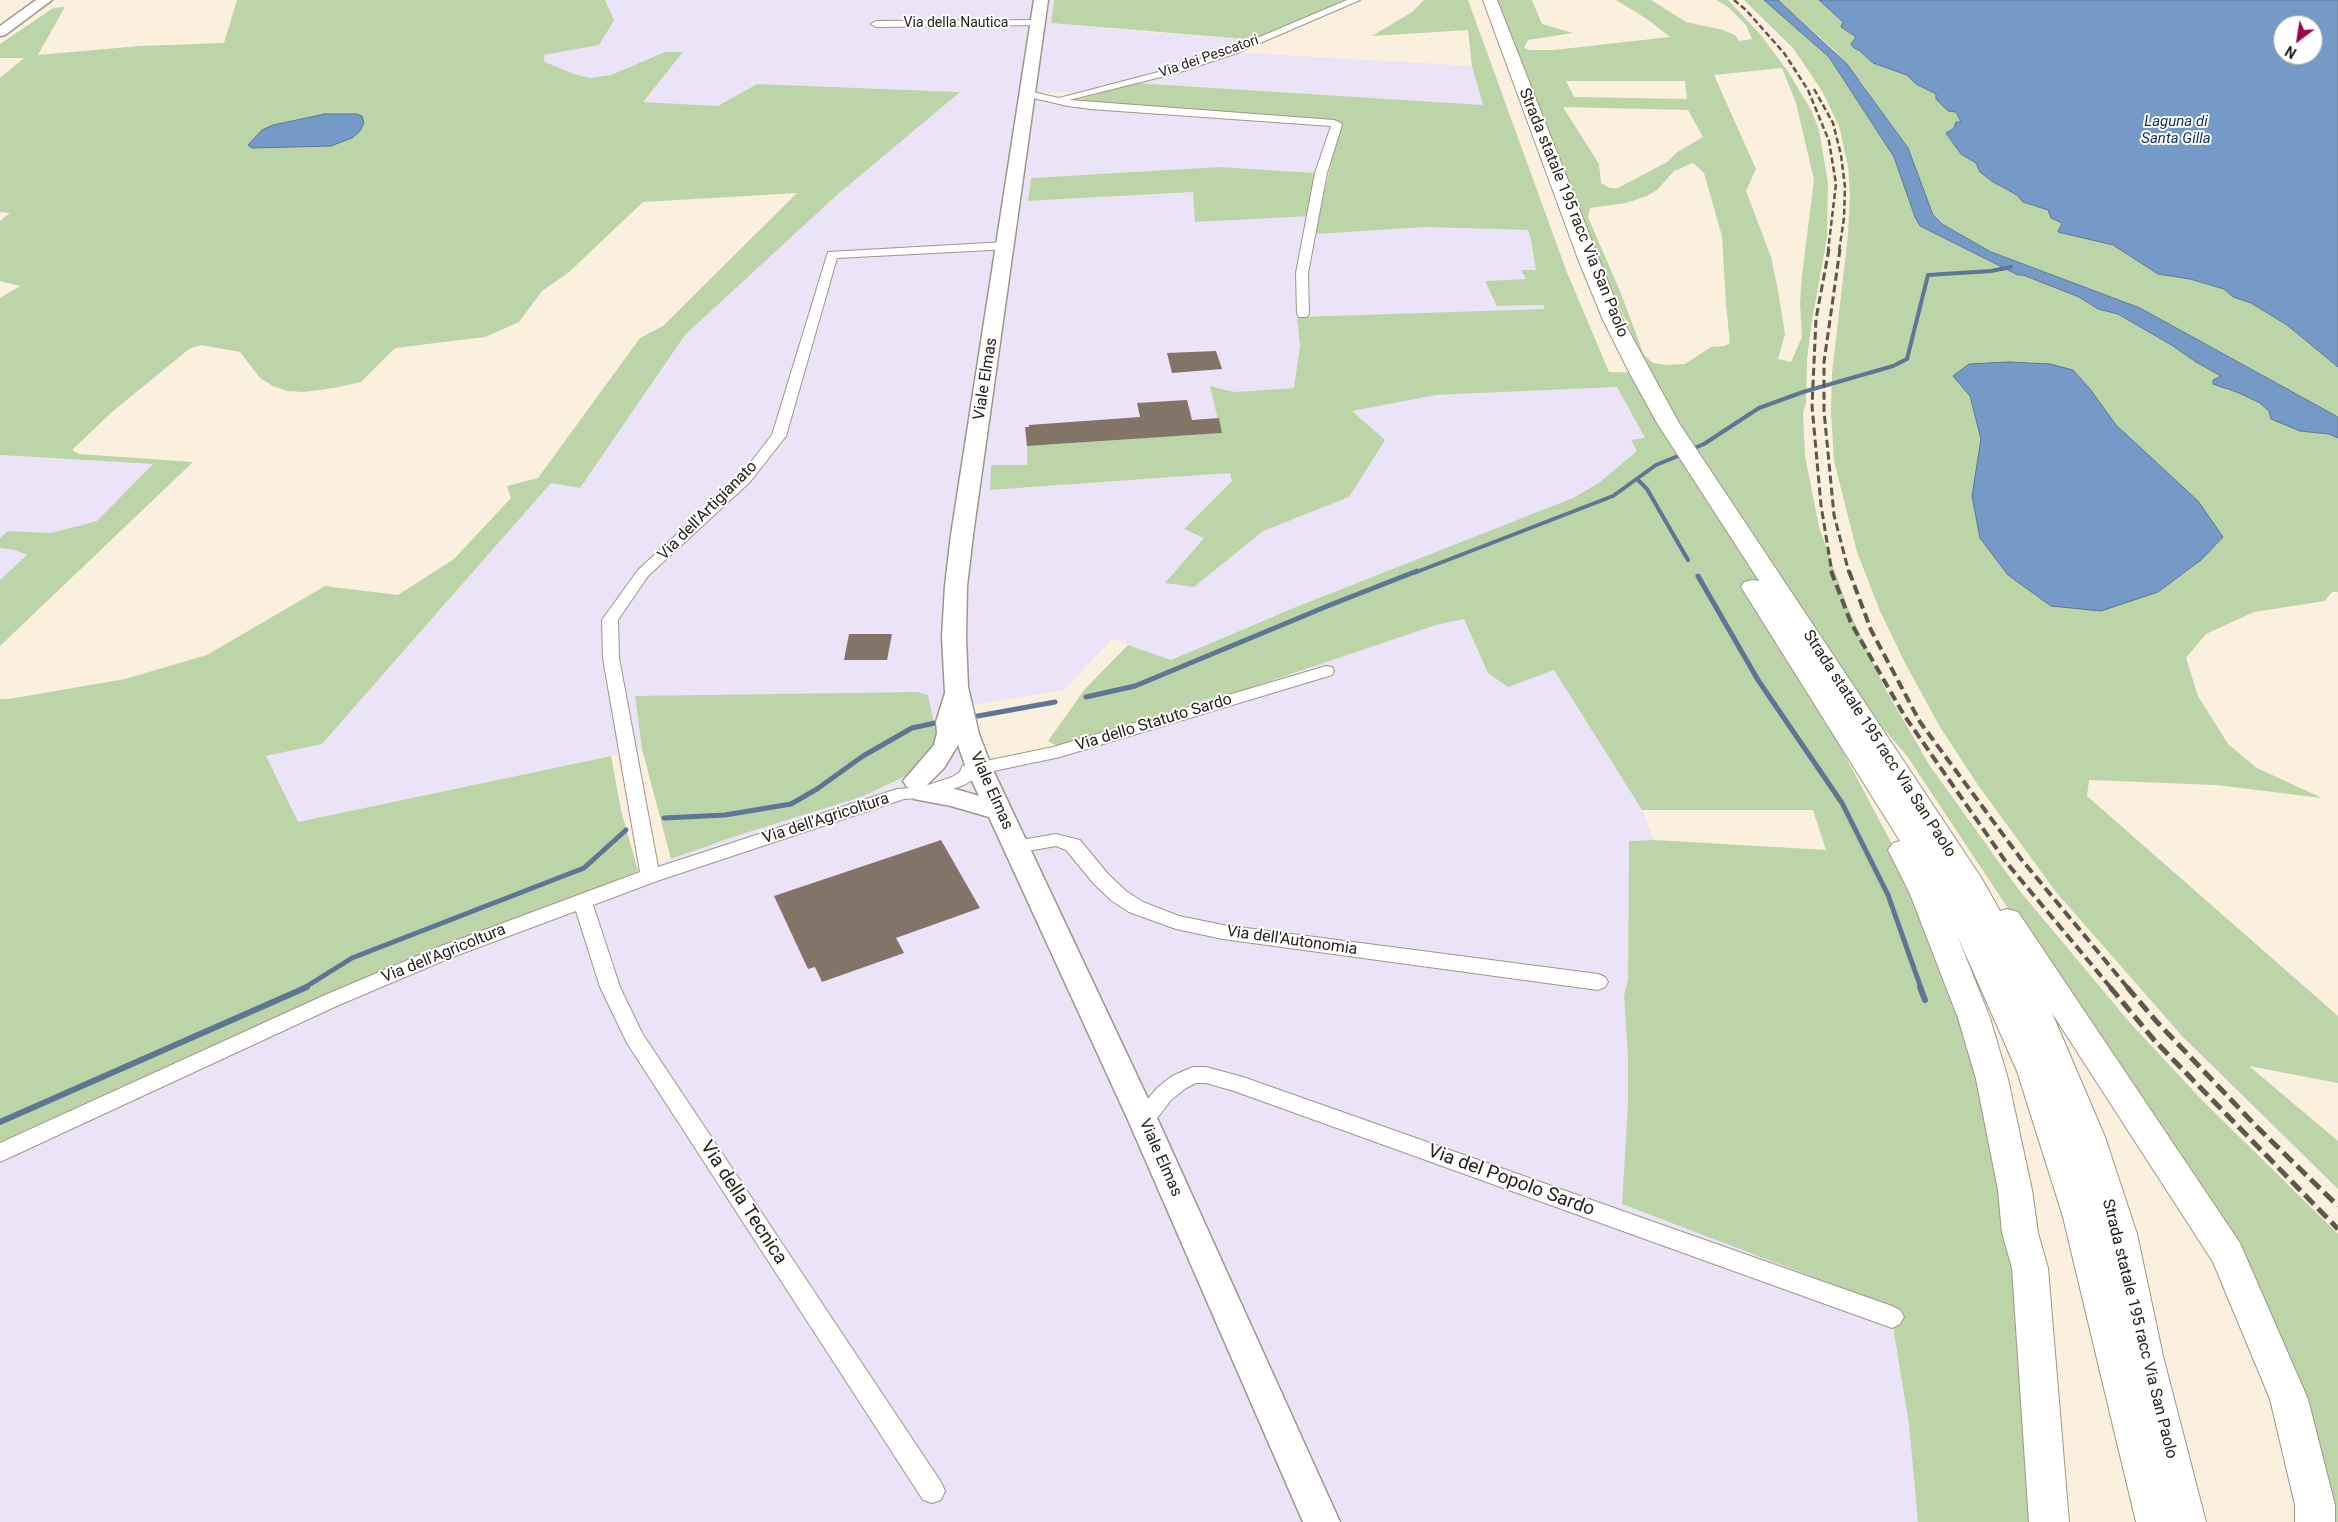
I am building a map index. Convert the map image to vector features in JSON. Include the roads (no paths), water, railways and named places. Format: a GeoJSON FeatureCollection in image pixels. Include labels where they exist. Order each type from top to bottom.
{"type":"FeatureCollection","features":[{"type":"Feature","properties":{"kind":"highway","name":"Strada statale 195 racc Via San Paolo"},"geometry":{"type":"LineString","coordinates":[[1476,0],[1518,120]]}},
{"type":"Feature","properties":{"kind":"highway","name":"Strada statale 195 racc Via San Paolo"},"geometry":{"type":"LineString","coordinates":[[1490,0],[1566,204],[1613,320],[1644,416],[1700,506],[1817,667],[1972,887],[2033,1008],[2088,1137],[2119,1234],[2144,1356],[2186,1522]]}},
{"type":"Feature","properties":{"kind":"highway","name":"Strada statale 195 racc Via San Paolo"},"geometry":{"type":"LineString","coordinates":[[1545,194],[1584,298],[1631,374]]}},
{"type":"Feature","properties":{"kind":"highway","name":"Strada statale 195 racc Via San Paolo"},"geometry":{"type":"LineString","coordinates":[[1817,667],[1885,792],[1978,944],[2033,1071],[2081,1217],[2156,1522]]}},
{"type":"Feature","properties":{"kind":"highway"},"geometry":{"type":"LineString","coordinates":[[1885,792],[1884,813],[1924,894],[1952,960],[1974,1018],[1992,1079],[2015,1190],[2020,1233],[2030,1268],[2049,1522]]}},
{"type":"Feature","properties":{"kind":"highway"},"geometry":{"type":"LineString","coordinates":[[1972,887],[1999,908],[2227,1254],[2262,1332],[2289,1399],[2315,1505],[2315,1522]]}},
{"type":"Feature","properties":{"kind":"main road"},"geometry":{"type":"LineString","coordinates":[[0,32],[45,0]]}},
{"type":"Feature","properties":{"kind":"main road","name":"Viale Elmas"},"geometry":{"type":"LineString","coordinates":[[1041,0],[1036,23],[1028,94],[956,586],[954,637],[956,686],[967,734],[979,768],[1143,1120],[1322,1522]]}},
{"type":"Feature","properties":{"kind":"main road"},"geometry":{"type":"LineString","coordinates":[[956,686],[948,722],[946,745],[914,789],[999,810]]}},
{"type":"Feature","properties":{"kind":"street","name":"Via dei Pescatori"},"geometry":{"type":"LineString","coordinates":[[1059,100],[1173,71],[1218,57],[1355,0]]}},
{"type":"Feature","properties":{"kind":"street","name":"Via della Nautica"},"geometry":{"type":"LineString","coordinates":[[876,24],[1036,23]]}},
{"type":"Feature","properties":{"kind":"street"},"geometry":{"type":"LineString","coordinates":[[1028,94],[1090,106],[1329,122],[1336,125],[1321,173],[1302,274],[1303,314]]}},
{"type":"Feature","properties":{"kind":"street","name":"Via dell'Artigianato"},"geometry":{"type":"LineString","coordinates":[[650,876],[611,658],[610,620],[643,574],[745,479],[779,436],[832,255],[1006,246]]}},
{"type":"Feature","properties":{"kind":"street","name":"Via dello Statuto Sardo"},"geometry":{"type":"LineString","coordinates":[[979,768],[1054,753],[1326,671]]}},
{"type":"Feature","properties":{"kind":"street","name":"Via dell'Agricoltura"},"geometry":{"type":"LineString","coordinates":[[0,1153],[366,986],[443,953],[650,876],[914,789],[958,781],[979,768]]}},
{"type":"Feature","properties":{"kind":"street","name":"Via dell'Autonomia"},"geometry":{"type":"LineString","coordinates":[[1016,847],[1056,840],[1072,845],[1101,880],[1119,896],[1136,907],[1176,922],[1223,932],[1598,982]]}},
{"type":"Feature","properties":{"kind":"street","name":"Via della Tecnica"},"geometry":{"type":"LineString","coordinates":[[582,901],[610,987],[634,1037],[932,1491]]}},
{"type":"Feature","properties":{"kind":"street","name":"Via del Popolo Sardo"},"geometry":{"type":"LineString","coordinates":[[1143,1120],[1164,1094],[1179,1082],[1193,1076],[1206,1075],[1236,1083],[1892,1317]]}},
{"type":"Feature","properties":{"kind":"water"},"geometry":{"type":"Polygon","coordinates":[[[1764,0],[1778,0],[1847,64],[1908,148],[1933,215],[1942,224],[1991,252],[2140,308],[2338,417],[2338,438],[2329,434],[2300,431],[2271,419],[2269,411],[2260,403],[2213,384],[2213,380],[2221,376],[2118,314],[2098,309],[2079,297],[2023,275],[2018,275],[1920,226],[1915,217],[1894,157],[1829,57],[1764,0]]]}},
{"type":"Feature","properties":{"kind":"water","name":"Laguna di Santa Gilla"},"geometry":{"type":"Polygon","coordinates":[[[1819,0],[2338,0],[2338,367],[2287,325],[2251,303],[2233,297],[2224,289],[2190,279],[2158,274],[2113,245],[2058,232],[2062,223],[2051,218],[2048,210],[2023,202],[2017,195],[1993,182],[1980,172],[1976,163],[1961,154],[1946,133],[1954,128],[1956,122],[1961,122],[1956,112],[1948,111],[1936,99],[1936,94],[1916,84],[1907,75],[1873,63],[1851,44],[1856,37],[1841,27],[1843,22],[1819,0]]]}},
{"type":"Feature","properties":{"kind":"water"},"geometry":{"type":"Polygon","coordinates":[[[325,114],[357,114],[362,116],[364,123],[360,131],[352,138],[331,146],[252,148],[248,145],[262,130],[273,125],[325,114]]]}},
{"type":"Feature","properties":{"kind":"water"},"geometry":{"type":"Polygon","coordinates":[[[2009,362],[2050,364],[2073,370],[2090,389],[2116,425],[2198,501],[2223,537],[2201,560],[2158,592],[2101,611],[2051,606],[2008,575],[1980,538],[1972,496],[1981,439],[1970,396],[1953,376],[1969,364],[2009,362]]]}},
{"type":"Feature","properties":{"kind":"waterway"},"geometry":{"type":"LineString","coordinates":[[1690,450],[1704,444],[1759,408],[1803,392],[1893,366],[1907,359],[1928,275],[1991,271],[2011,267]]}},
{"type":"Feature","properties":{"kind":"waterway"},"geometry":{"type":"LineString","coordinates":[[1414,573],[1613,496],[1656,465],[1683,454]]}},
{"type":"Feature","properties":{"kind":"waterway"},"geometry":{"type":"LineString","coordinates":[[1637,479],[1647,489],[1688,560]]}},
{"type":"Feature","properties":{"kind":"waterway"},"geometry":{"type":"LineString","coordinates":[[1086,697],[1135,686],[1417,571]]}},
{"type":"Feature","properties":{"kind":"waterway"},"geometry":{"type":"LineString","coordinates":[[1698,576],[1758,680],[1842,803],[1888,895],[1921,988]]}},
{"type":"Feature","properties":{"kind":"waterway"},"geometry":{"type":"LineString","coordinates":[[978,716],[1055,702]]}},
{"type":"Feature","properties":{"kind":"waterway"},"geometry":{"type":"LineString","coordinates":[[664,818],[725,815],[791,804],[817,789],[863,756],[912,728],[940,722]]}},
{"type":"Feature","properties":{"kind":"waterway"},"geometry":{"type":"LineString","coordinates":[[304,988],[352,958],[584,868],[626,830]]}},
{"type":"Feature","properties":{"kind":"waterway"},"geometry":{"type":"LineString","coordinates":[[0,1122],[307,987]]}},
{"type":"Feature","properties":{"kind":"waterway"},"geometry":{"type":"LineString","coordinates":[[1920,987],[1925,1000]]}},
{"type":"Feature","properties":{"kind":"railway"},"geometry":{"type":"LineString","coordinates":[[1734,0],[1746,10],[1784,53],[1808,90],[1829,141],[1836,184],[1828,251]]}},
{"type":"Feature","properties":{"kind":"railway"},"geometry":{"type":"LineString","coordinates":[[1814,89],[1833,123],[1841,155],[1845,187],[1844,218],[1839,251]]}},
{"type":"Feature","properties":{"kind":"railway"},"geometry":{"type":"LineString","coordinates":[[1829,249],[1816,319],[1812,406],[1821,505],[1832,573]]}},
{"type":"Feature","properties":{"kind":"railway"},"geometry":{"type":"LineString","coordinates":[[1840,249],[1824,362],[1824,411],[1834,515],[1849,573]]}},
{"type":"Feature","properties":{"kind":"railway"},"geometry":{"type":"LineString","coordinates":[[1831,571],[1851,623],[1904,715],[2006,862],[2111,988]]}},
{"type":"Feature","properties":{"kind":"railway"},"geometry":{"type":"LineString","coordinates":[[1849,571],[1871,630],[1920,722],[2021,859],[2128,988]]}},
{"type":"Feature","properties":{"kind":"railway"},"geometry":{"type":"LineString","coordinates":[[2110,987],[2155,1041],[2338,1229]]}},
{"type":"Feature","properties":{"kind":"railway"},"geometry":{"type":"LineString","coordinates":[[2127,987],[2157,1022],[2257,1127],[2338,1206]]}}]}
